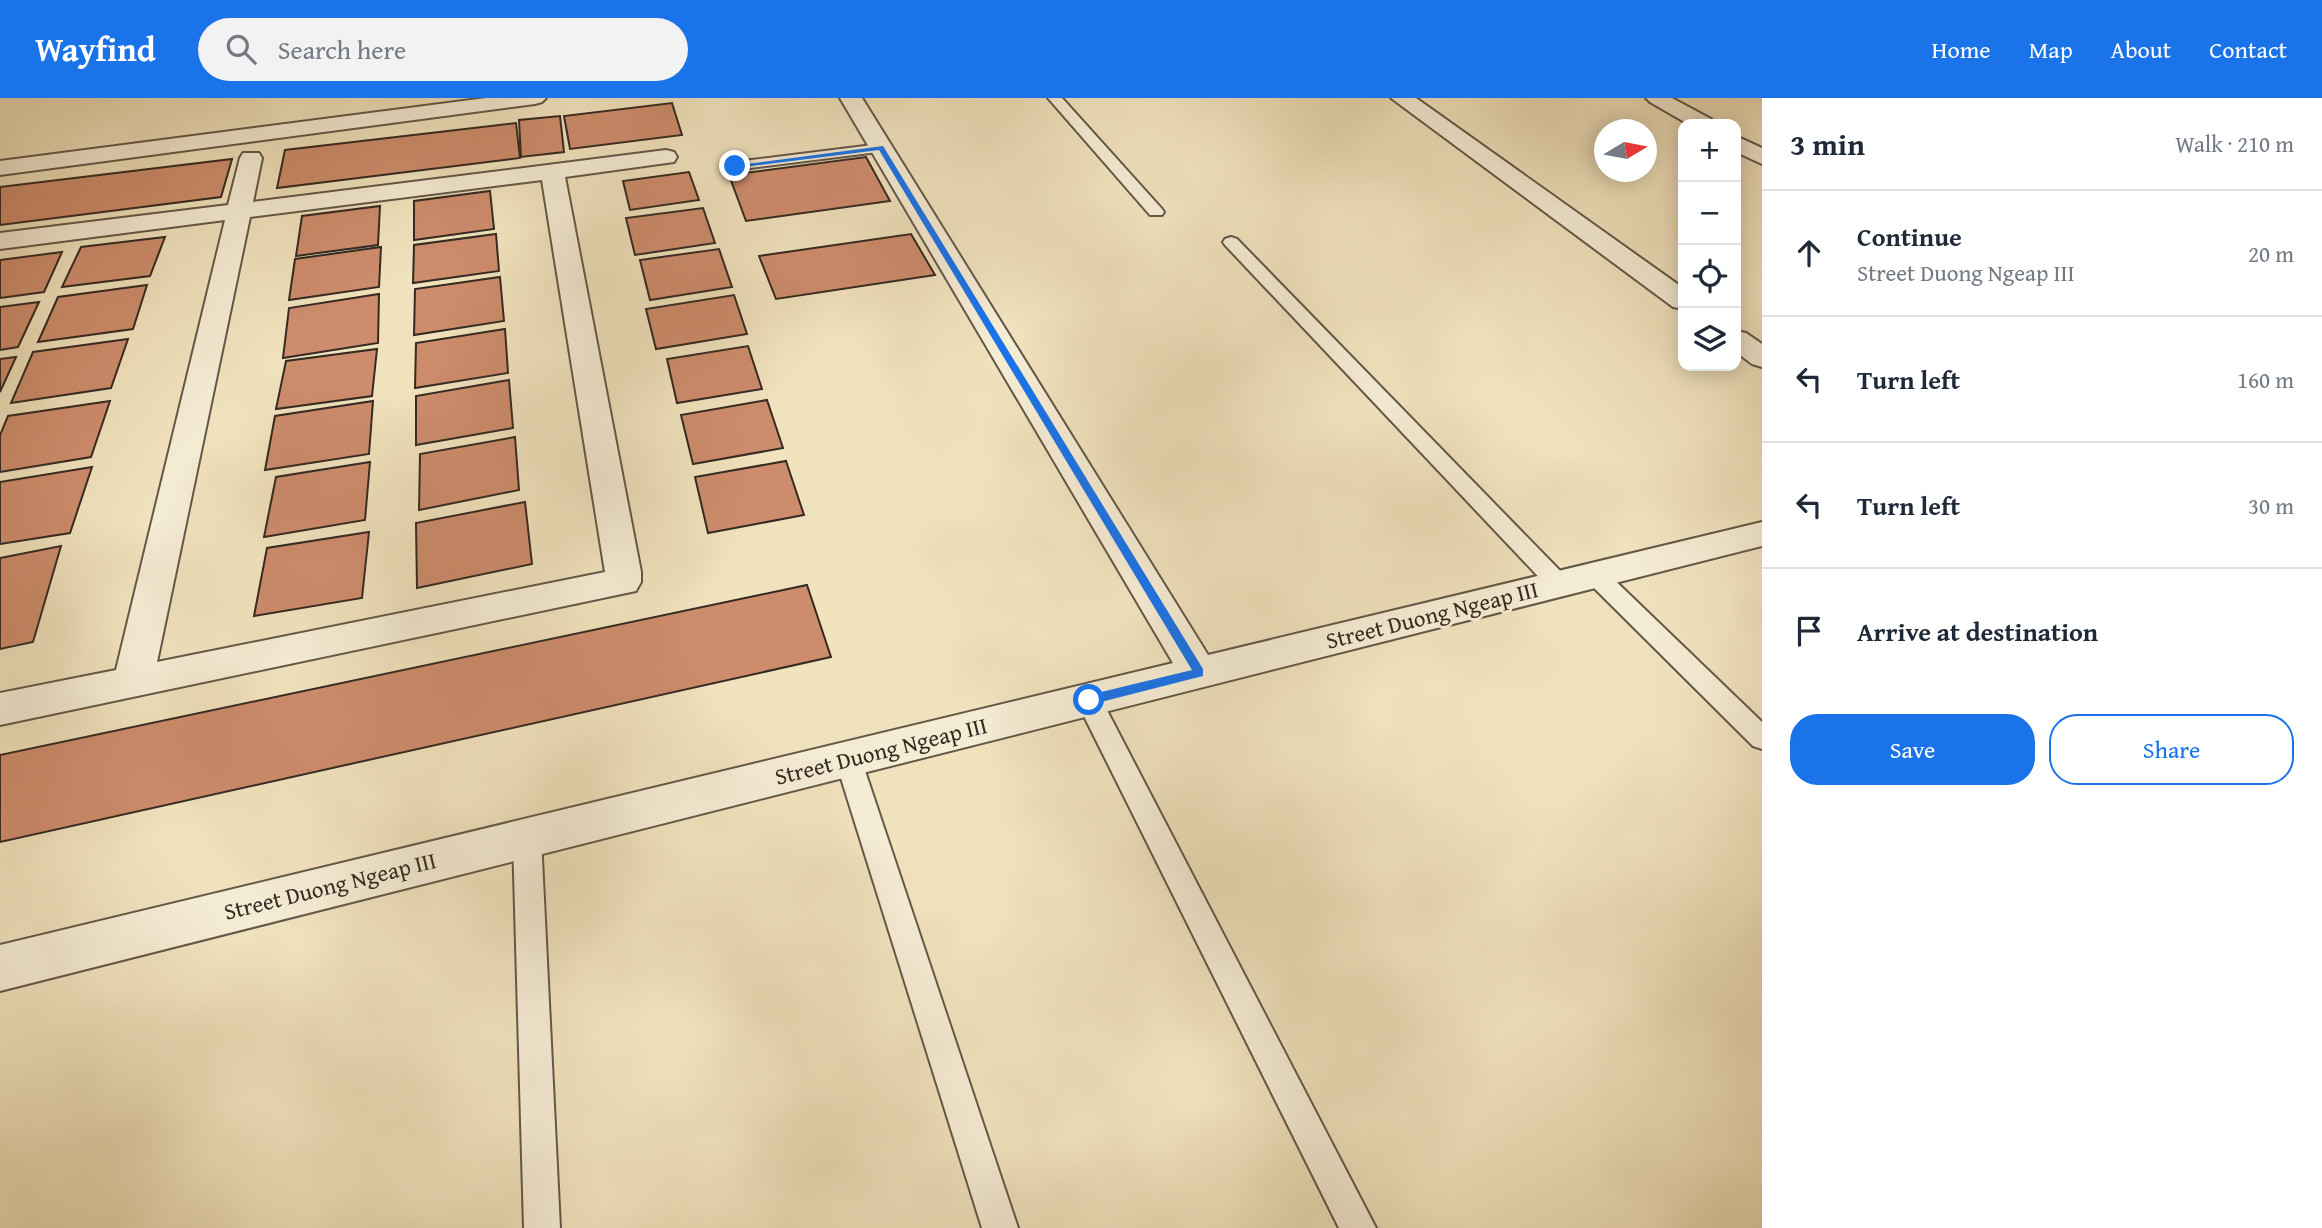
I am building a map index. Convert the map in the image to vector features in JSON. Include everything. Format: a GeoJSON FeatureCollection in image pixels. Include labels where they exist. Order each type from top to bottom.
{"type":"FeatureCollection","features":[{"type":"Feature","properties":{"kind":"street"},"geometry":{"type":"LineString","coordinates":[[0,168],[535,98]]}},
{"type":"Feature","properties":{"kind":"street"},"geometry":{"type":"LineString","coordinates":[[851,98],[1199,673]]}},
{"type":"Feature","properties":{"kind":"street"},"geometry":{"type":"LineString","coordinates":[[1402,98],[1678,298]]}},
{"type":"Feature","properties":{"kind":"street"},"geometry":{"type":"LineString","coordinates":[[1657,98],[1694,119]]}},
{"type":"Feature","properties":{"kind":"street"},"geometry":{"type":"LineString","coordinates":[[1741,146],[1762,158]]}},
{"type":"Feature","properties":{"kind":"street"},"geometry":{"type":"LineString","coordinates":[[0,241],[666,157]]}},
{"type":"Feature","properties":{"kind":"street"},"geometry":{"type":"LineString","coordinates":[[133,681],[251,158]]}},
{"type":"Feature","properties":{"kind":"street"},"geometry":{"type":"LineString","coordinates":[[0,709],[622,582],[623,572],[552,171]]}},
{"type":"Feature","properties":{"kind":"street"},"geometry":{"type":"LineString","coordinates":[[1741,343],[1762,358]]}},
{"type":"Feature","properties":{"kind":"street","name":"Street Duong Ngeap III"},"geometry":{"type":"LineString","coordinates":[[0,968],[1762,534]]}},
{"type":"Feature","properties":{"kind":"lane"},"geometry":{"type":"LineString","coordinates":[[1055,98],[1156,212]]}},
{"type":"Feature","properties":{"kind":"lane"},"geometry":{"type":"LineString","coordinates":[[735,166],[881,148]]}},
{"type":"Feature","properties":{"kind":"lane"},"geometry":{"type":"LineString","coordinates":[[1231,242],[1577,580],[1762,738]]}},
{"type":"Feature","properties":{"kind":"lane"},"geometry":{"type":"LineString","coordinates":[[1089,700],[1358,1228]]}},
{"type":"Feature","properties":{"kind":"lane"},"geometry":{"type":"LineString","coordinates":[[848,759],[1000,1228]]}},
{"type":"Feature","properties":{"kind":"lane"},"geometry":{"type":"LineString","coordinates":[[527,838],[542,1228]]}},
{"type":"Feature","properties":{"kind":"building"},"geometry":{"type":"Polygon","coordinates":[[[672,103],[682,135],[570,149],[564,116],[672,103]]]}},
{"type":"Feature","properties":{"kind":"building"},"geometry":{"type":"Polygon","coordinates":[[[560,116],[564,152],[521,157],[519,120],[560,116]]]}},
{"type":"Feature","properties":{"kind":"building"},"geometry":{"type":"Polygon","coordinates":[[[516,123],[520,158],[277,188],[285,150],[516,123]]]}},
{"type":"Feature","properties":{"kind":"building"},"geometry":{"type":"Polygon","coordinates":[[[866,157],[890,201],[746,221],[729,175],[866,157]]]}},
{"type":"Feature","properties":{"kind":"building"},"geometry":{"type":"Polygon","coordinates":[[[232,159],[221,197],[0,225],[0,187],[232,159]]]}},
{"type":"Feature","properties":{"kind":"building"},"geometry":{"type":"Polygon","coordinates":[[[689,172],[699,200],[630,210],[623,181],[689,172]]]}},
{"type":"Feature","properties":{"kind":"building"},"geometry":{"type":"Polygon","coordinates":[[[490,191],[494,229],[414,240],[414,201],[490,191]]]}},
{"type":"Feature","properties":{"kind":"building"},"geometry":{"type":"Polygon","coordinates":[[[380,206],[378,245],[296,256],[302,216],[380,206]]]}},
{"type":"Feature","properties":{"kind":"building"},"geometry":{"type":"Polygon","coordinates":[[[703,208],[715,243],[635,255],[626,218],[703,208]]]}},
{"type":"Feature","properties":{"kind":"building"},"geometry":{"type":"Polygon","coordinates":[[[496,234],[499,271],[413,283],[414,245],[496,234]]]}},
{"type":"Feature","properties":{"kind":"building"},"geometry":{"type":"Polygon","coordinates":[[[911,234],[935,275],[776,299],[759,256],[911,234]]]}},
{"type":"Feature","properties":{"kind":"building"},"geometry":{"type":"Polygon","coordinates":[[[165,237],[150,276],[62,287],[81,247],[165,237]]]}},
{"type":"Feature","properties":{"kind":"building"},"geometry":{"type":"Polygon","coordinates":[[[381,247],[379,287],[289,300],[295,259],[381,247]]]}},
{"type":"Feature","properties":{"kind":"building"},"geometry":{"type":"Polygon","coordinates":[[[719,249],[732,287],[650,300],[640,260],[719,249]]]}},
{"type":"Feature","properties":{"kind":"building"},"geometry":{"type":"Polygon","coordinates":[[[62,252],[44,292],[0,298],[0,260],[62,252]]]}},
{"type":"Feature","properties":{"kind":"building"},"geometry":{"type":"Polygon","coordinates":[[[500,277],[504,321],[414,335],[415,289],[500,277]]]}},
{"type":"Feature","properties":{"kind":"building"},"geometry":{"type":"Polygon","coordinates":[[[147,285],[133,329],[38,342],[58,297],[147,285]]]}},
{"type":"Feature","properties":{"kind":"building"},"geometry":{"type":"Polygon","coordinates":[[[379,294],[378,343],[283,358],[289,308],[379,294]]]}},
{"type":"Feature","properties":{"kind":"building"},"geometry":{"type":"Polygon","coordinates":[[[734,295],[747,334],[656,349],[646,309],[734,295]]]}},
{"type":"Feature","properties":{"kind":"building"},"geometry":{"type":"Polygon","coordinates":[[[39,302],[18,347],[0,350],[0,307],[39,302]]]}},
{"type":"Feature","properties":{"kind":"building"},"geometry":{"type":"Polygon","coordinates":[[[505,329],[508,373],[415,388],[416,343],[505,329]]]}},
{"type":"Feature","properties":{"kind":"building"},"geometry":{"type":"Polygon","coordinates":[[[128,339],[111,388],[11,403],[33,352],[128,339]]]}},
{"type":"Feature","properties":{"kind":"building"},"geometry":{"type":"Polygon","coordinates":[[[748,346],[762,389],[677,403],[667,359],[748,346]]]}},
{"type":"Feature","properties":{"kind":"building"},"geometry":{"type":"Polygon","coordinates":[[[377,349],[372,396],[276,409],[286,361],[377,349]]]}},
{"type":"Feature","properties":{"kind":"building"},"geometry":{"type":"Polygon","coordinates":[[[16,357],[0,392],[0,359],[16,357]]]}},
{"type":"Feature","properties":{"kind":"building"},"geometry":{"type":"Polygon","coordinates":[[[509,380],[513,428],[416,445],[416,396],[509,380]]]}},
{"type":"Feature","properties":{"kind":"building"},"geometry":{"type":"Polygon","coordinates":[[[767,400],[783,448],[693,464],[681,415],[767,400]]]}},
{"type":"Feature","properties":{"kind":"building"},"geometry":{"type":"Polygon","coordinates":[[[110,401],[91,457],[0,472],[0,435],[8,416],[110,401]]]}},
{"type":"Feature","properties":{"kind":"building"},"geometry":{"type":"Polygon","coordinates":[[[373,401],[369,454],[265,470],[275,416],[373,401]]]}},
{"type":"Feature","properties":{"kind":"building"},"geometry":{"type":"Polygon","coordinates":[[[515,437],[519,490],[419,510],[420,454],[515,437]]]}},
{"type":"Feature","properties":{"kind":"building"},"geometry":{"type":"Polygon","coordinates":[[[786,461],[804,515],[708,533],[695,477],[786,461]]]}},
{"type":"Feature","properties":{"kind":"building"},"geometry":{"type":"Polygon","coordinates":[[[370,462],[365,520],[264,537],[276,477],[370,462]]]}},
{"type":"Feature","properties":{"kind":"building"},"geometry":{"type":"Polygon","coordinates":[[[92,467],[70,533],[0,544],[0,482],[92,467]]]}},
{"type":"Feature","properties":{"kind":"building"},"geometry":{"type":"Polygon","coordinates":[[[525,502],[532,564],[417,588],[416,523],[525,502]]]}},
{"type":"Feature","properties":{"kind":"building"},"geometry":{"type":"Polygon","coordinates":[[[369,532],[362,598],[254,616],[267,548],[369,532]]]}},
{"type":"Feature","properties":{"kind":"building"},"geometry":{"type":"Polygon","coordinates":[[[61,546],[33,642],[0,649],[0,558],[61,546]]]}},
{"type":"Feature","properties":{"kind":"building"},"geometry":{"type":"Polygon","coordinates":[[[807,585],[831,657],[0,842],[0,755],[807,585]]]}},
{"type":"Feature","properties":{"kind":"route"},"geometry":{"type":"LineString","coordinates":[[735,166],[881,148],[1199,673],[1089,700]]}}]}
